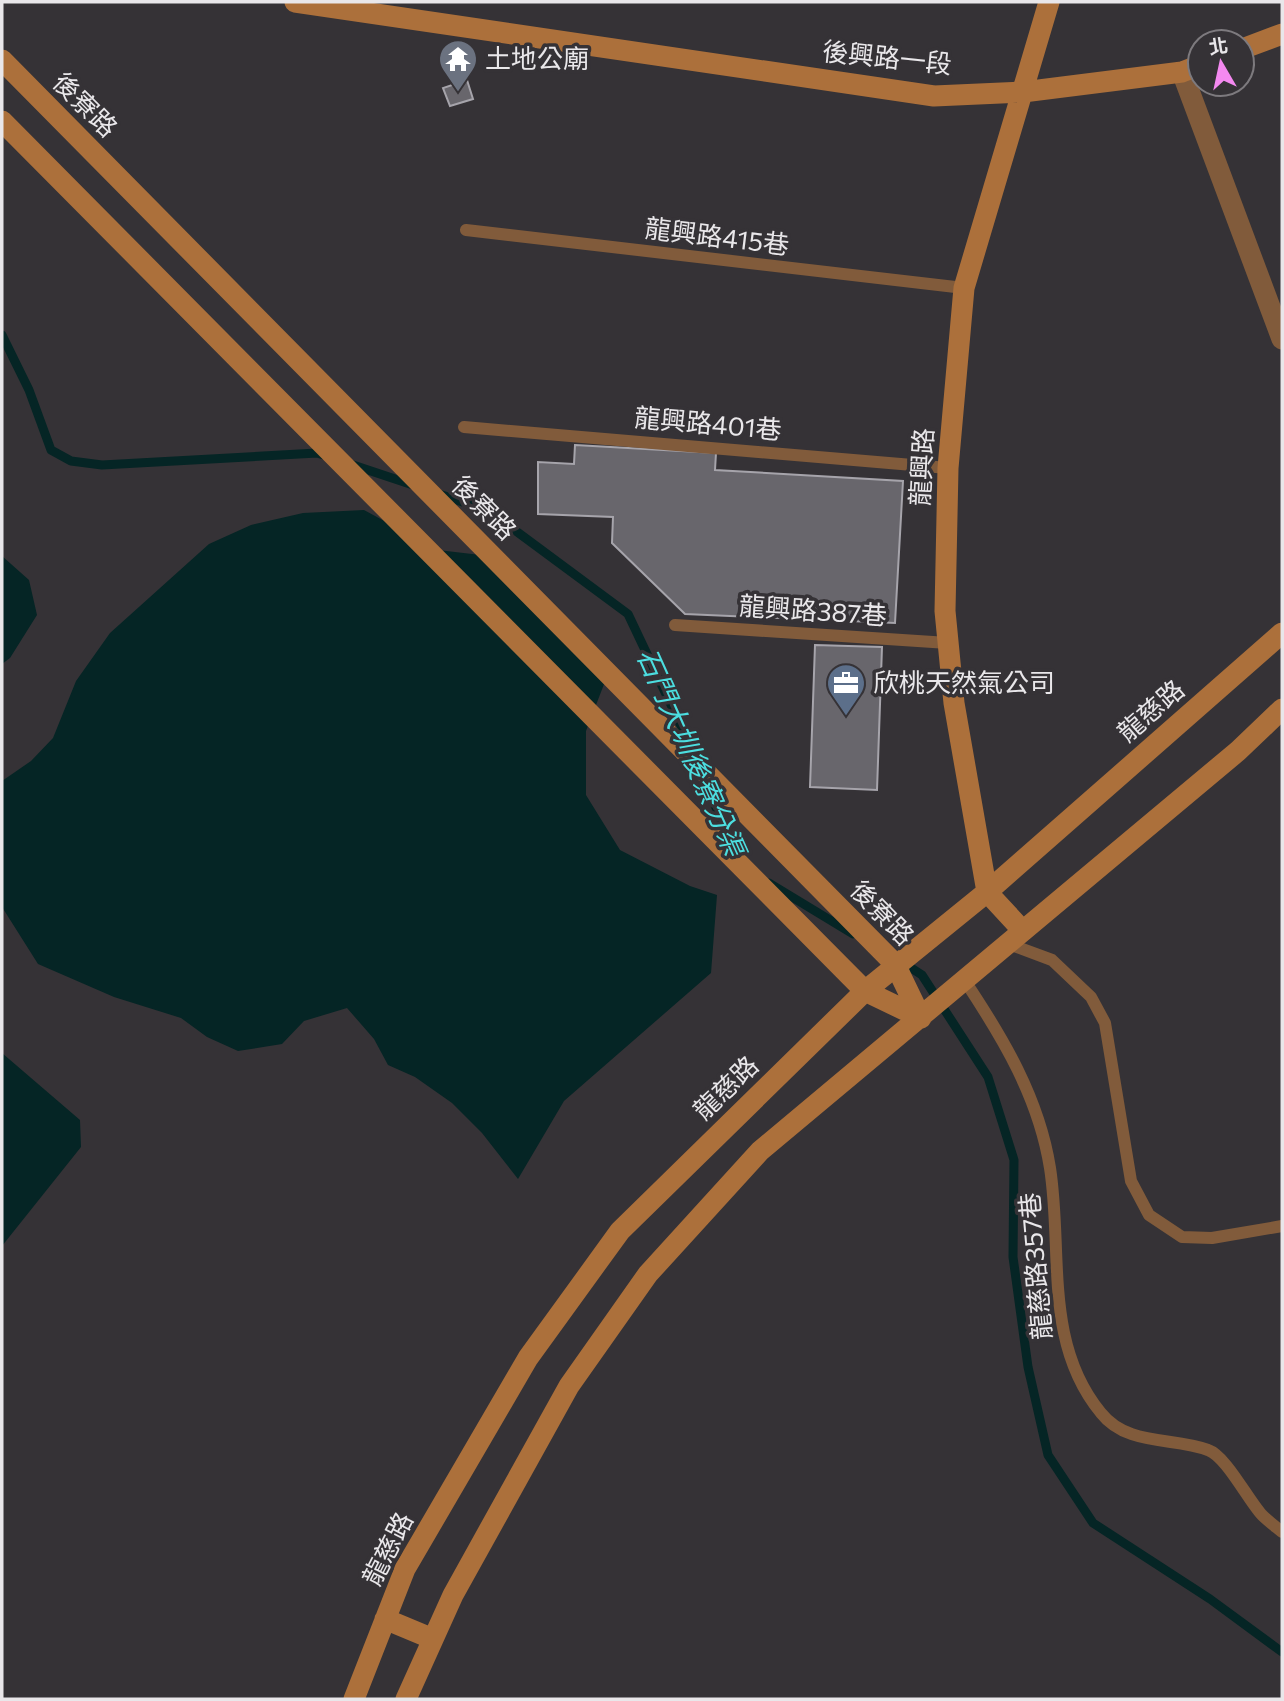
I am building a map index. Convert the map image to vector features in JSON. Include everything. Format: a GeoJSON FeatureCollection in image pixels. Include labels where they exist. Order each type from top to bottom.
{"type":"FeatureCollection","features":[{"type":"Feature","properties":{"kind":"street","name":"後興路一段"},"geometry":{"type":"LineString","coordinates":[[295,2],[934,96],[1023,92],[1186,70]]}},
{"type":"Feature","properties":{"kind":"street","name":"龍興路"},"geometry":{"type":"LineString","coordinates":[[987,892],[954,703],[945,611],[948,468],[964,288],[1049,2]]}},
{"type":"Feature","properties":{"kind":"street"},"geometry":{"type":"LineString","coordinates":[[1256,44],[1282,34]]}},
{"type":"Feature","properties":{"kind":"street","name":"後寮路"},"geometry":{"type":"LineString","coordinates":[[2,60],[895,964],[920,1018]]}},
{"type":"Feature","properties":{"kind":"street"},"geometry":{"type":"LineString","coordinates":[[1201,98],[1282,339]]}},
{"type":"Feature","properties":{"kind":"street"},"geometry":{"type":"LineString","coordinates":[[2,121],[865,991],[920,1018]]}},
{"type":"Feature","properties":{"kind":"street","name":"龍慈路"},"geometry":{"type":"LineString","coordinates":[[354,1699],[405,1569],[528,1359],[620,1231],[865,991],[987,892],[1282,633]]}},
{"type":"Feature","properties":{"kind":"street"},"geometry":{"type":"LineString","coordinates":[[406,1699],[453,1595],[569,1386],[648,1274],[760,1152],[1238,751],[1282,709]]}},
{"type":"Feature","properties":{"kind":"street"},"geometry":{"type":"LineString","coordinates":[[987,892],[1014,937]]}},
{"type":"Feature","properties":{"kind":"street"},"geometry":{"type":"LineString","coordinates":[[385,1619],[433,1639]]}},
{"type":"Feature","properties":{"kind":"lane","name":"龍興路415巷"},"geometry":{"type":"LineString","coordinates":[[466,230],[964,288]]}},
{"type":"Feature","properties":{"kind":"lane","name":"龍興路401巷"},"geometry":{"type":"LineString","coordinates":[[464,426],[948,468]]}},
{"type":"Feature","properties":{"kind":"lane","name":"龍興路387巷"},"geometry":{"type":"LineString","coordinates":[[675,625],[948,643]]}},
{"type":"Feature","properties":{"kind":"lane"},"geometry":{"type":"LineString","coordinates":[[1014,937],[1052,960],[1091,997],[1105,1023],[1131,1181],[1149,1215],[1182,1237],[1212,1238],[1282,1226]]}},
{"type":"Feature","properties":{"kind":"lane","name":"龍慈路357巷"},"geometry":{"type":"LineString","coordinates":[[965,981],[1003,1039],[1034,1103],[1050,1167],[1059,1308],[1066,1351],[1083,1383],[1101,1414],[1128,1435],[1184,1443],[1212,1451],[1262,1514],[1282,1532]]}},
{"type":"Feature","properties":{"kind":"water"},"geometry":{"type":"Polygon","coordinates":[[[364,510],[438,550],[506,558],[606,679],[586,731],[586,795],[620,850],[690,886],[717,895],[711,973],[564,1101],[518,1179],[482,1133],[452,1103],[415,1077],[388,1065],[374,1039],[347,1008],[304,1021],[282,1044],[238,1051],[207,1037],[181,1018],[114,997],[38,964],[2,907],[2,781],[31,761],[53,738],[76,681],[110,633],[209,544],[251,525],[303,513],[364,510]]]}},
{"type":"Feature","properties":{"kind":"water"},"geometry":{"type":"Polygon","coordinates":[[[2,556],[29,580],[37,615],[10,658],[2,664],[2,556]]]}},
{"type":"Feature","properties":{"kind":"water"},"geometry":{"type":"Polygon","coordinates":[[[2,1053],[80,1120],[81,1147],[2,1246],[2,1053]]]}},
{"type":"Feature","properties":{"kind":"building","name":"土地公廟"},"geometry":{"type":"Polygon","coordinates":[[[467,80],[473,99],[450,106],[443,88],[467,80]]]}},
{"type":"Feature","properties":{"kind":"building"},"geometry":{"type":"Polygon","coordinates":[[[575,445],[716,453],[715,470],[903,481],[895,623],[685,614],[612,543],[613,517],[538,514],[538,462],[574,464],[575,445]]]}},
{"type":"Feature","properties":{"kind":"building","name":"欣桃天然氣公司"},"geometry":{"type":"Polygon","coordinates":[[[815,645],[882,647],[877,790],[810,787],[815,645]]]}},
{"type":"Feature","properties":{"kind":"waterway","name":"石門大圳後寮分渠"},"geometry":{"type":"LineString","coordinates":[[2,335],[29,390],[51,450],[71,461],[102,465],[317,453],[327,456]]}},
{"type":"Feature","properties":{"kind":"waterway","name":"石門大圳後寮分渠"},"geometry":{"type":"LineString","coordinates":[[350,464],[416,486]]}},
{"type":"Feature","properties":{"kind":"waterway","name":"石門大圳後寮分渠"},"geometry":{"type":"LineString","coordinates":[[439,494],[489,511],[628,614],[692,749]]}},
{"type":"Feature","properties":{"kind":"waterway","name":"石門大圳後寮分渠"},"geometry":{"type":"LineString","coordinates":[[705,781],[733,849]]}},
{"type":"Feature","properties":{"kind":"waterway","name":"石門大圳後寮分渠"},"geometry":{"type":"LineString","coordinates":[[769,883],[853,934]]}},
{"type":"Feature","properties":{"kind":"waterway","name":"石門大圳後寮分渠"},"geometry":{"type":"LineString","coordinates":[[902,962],[922,975],[988,1077],[1014,1160],[1013,1257],[1028,1367],[1048,1455],[1093,1523],[1210,1599],[1282,1652]]}},
{"type":"Feature","properties":{"kind":"place","name":"土地公廟"},"geometry":{"type":"Point","coordinates":[458,93]}},
{"type":"Feature","properties":{"kind":"place","name":"欣桃天然氣公司"},"geometry":{"type":"Point","coordinates":[846,717]}}]}
